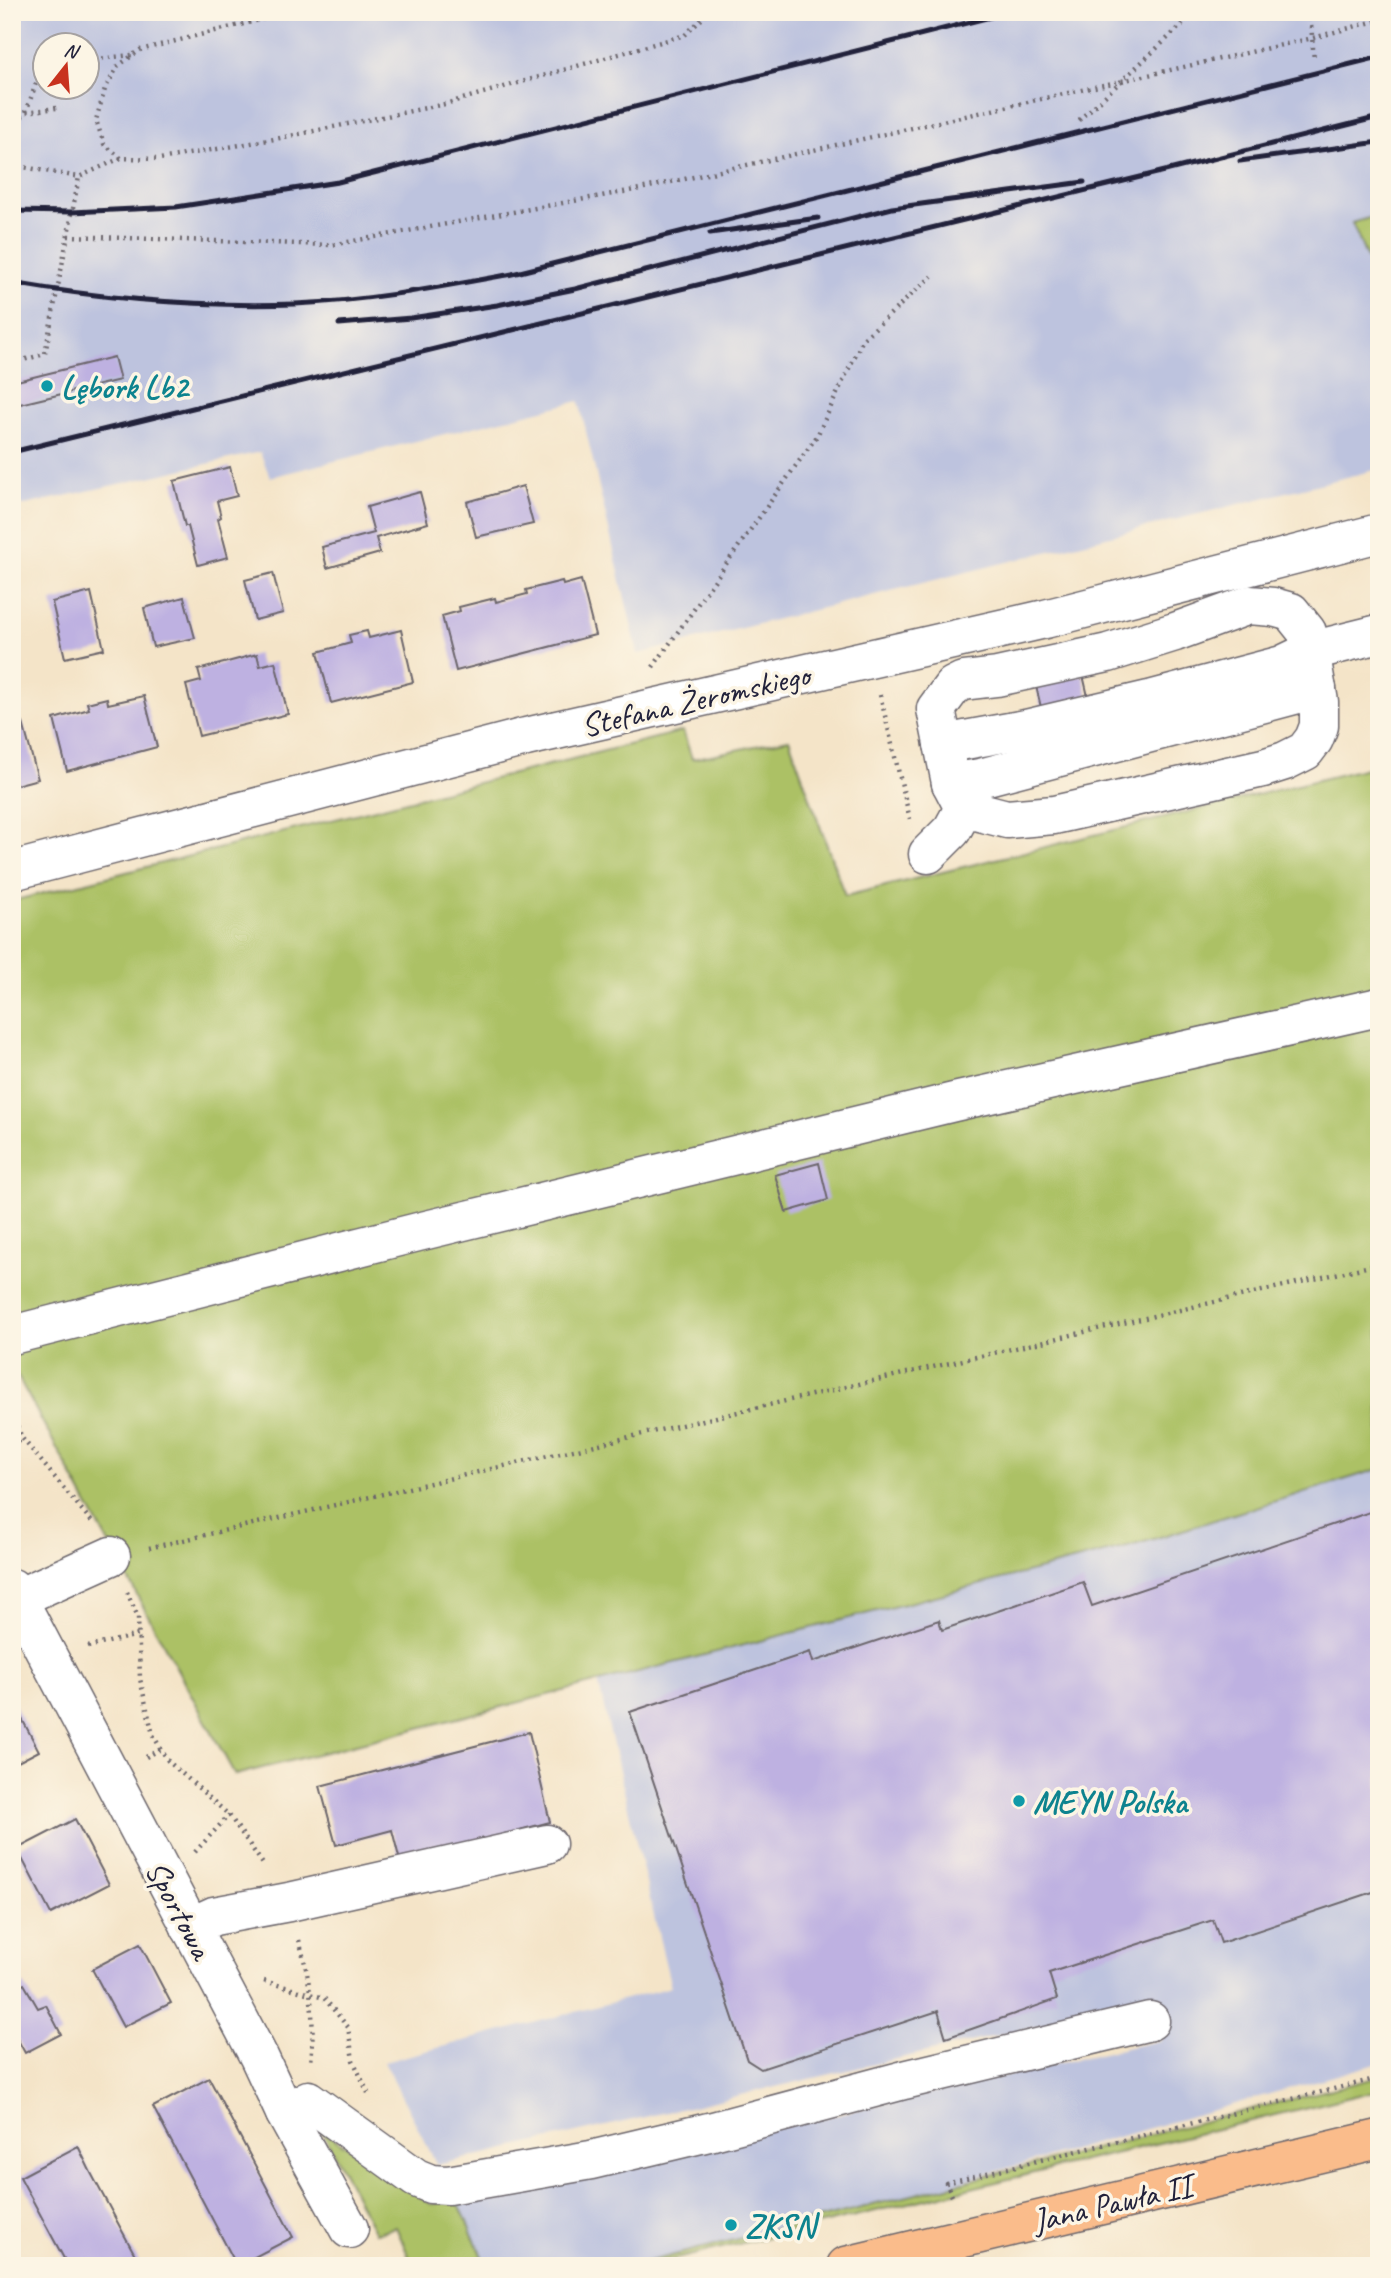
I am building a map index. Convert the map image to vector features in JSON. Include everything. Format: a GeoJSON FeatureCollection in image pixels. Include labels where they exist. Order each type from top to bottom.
{"type":"FeatureCollection","features":[{"type":"Feature","properties":{"kind":"main road","name":"Jana Pawła II"},"geometry":{"type":"LineString","coordinates":[[846,2266],[1379,2139]]}},
{"type":"Feature","properties":{"kind":"street","name":"Stefana Żeromskiego"},"geometry":{"type":"LineString","coordinates":[[12,871],[526,737],[1045,619],[1379,533]]}},
{"type":"Feature","properties":{"kind":"street"},"geometry":{"type":"LineString","coordinates":[[920,842],[953,830],[958,796],[936,709],[953,686],[964,681],[998,677],[1108,653],[1249,605],[1291,612],[1307,632],[1317,689],[1319,726],[1305,751],[1285,761],[1054,815],[1007,819],[958,796]]}},
{"type":"Feature","properties":{"kind":"street"},"geometry":{"type":"LineString","coordinates":[[943,744],[1026,729],[1149,700],[1282,665],[1311,650],[1379,634]]}},
{"type":"Feature","properties":{"kind":"street"},"geometry":{"type":"LineString","coordinates":[[958,796],[980,778],[1317,689]]}},
{"type":"Feature","properties":{"kind":"street"},"geometry":{"type":"LineString","coordinates":[[12,1335],[418,1232],[940,1105],[1379,1007]]}},
{"type":"Feature","properties":{"kind":"street"},"geometry":{"type":"LineString","coordinates":[[15,1593],[111,1556]]}},
{"type":"Feature","properties":{"kind":"street","name":"Sportowa"},"geometry":{"type":"LineString","coordinates":[[15,1593],[258,2057],[297,2106],[349,2229]]}},
{"type":"Feature","properties":{"kind":"street"},"geometry":{"type":"LineString","coordinates":[[190,1927],[214,1916],[289,1902],[547,1844]]}},
{"type":"Feature","properties":{"kind":"street"},"geometry":{"type":"LineString","coordinates":[[297,2106],[416,2178],[431,2184],[448,2185],[605,2157],[904,2080],[1150,2021]]}},
{"type":"Feature","properties":{"kind":"path"},"geometry":{"type":"LineString","coordinates":[[121,158],[104,144],[96,120],[105,89],[118,66],[140,50],[292,12]]}},
{"type":"Feature","properties":{"kind":"path"},"geometry":{"type":"LineString","coordinates":[[12,165],[79,177],[121,158],[160,159],[280,138],[445,104],[685,35],[709,12]]}},
{"type":"Feature","properties":{"kind":"path"},"geometry":{"type":"LineString","coordinates":[[1079,120],[1196,12]]}},
{"type":"Feature","properties":{"kind":"path"},"geometry":{"type":"LineString","coordinates":[[1310,12],[1314,61]]}},
{"type":"Feature","properties":{"kind":"path"},"geometry":{"type":"LineString","coordinates":[[68,236],[331,245],[640,189],[1313,38],[1379,20]]}},
{"type":"Feature","properties":{"kind":"path"},"geometry":{"type":"LineString","coordinates":[[102,58],[134,55]]}},
{"type":"Feature","properties":{"kind":"path"},"geometry":{"type":"LineString","coordinates":[[12,127],[26,112],[32,95]]}},
{"type":"Feature","properties":{"kind":"path"},"geometry":{"type":"LineString","coordinates":[[26,112],[57,108]]}},
{"type":"Feature","properties":{"kind":"path"},"geometry":{"type":"LineString","coordinates":[[12,363],[45,354],[79,177]]}},
{"type":"Feature","properties":{"kind":"path"},"geometry":{"type":"LineString","coordinates":[[653,668],[817,436],[863,339],[932,276]]}},
{"type":"Feature","properties":{"kind":"path"},"geometry":{"type":"LineString","coordinates":[[871,659],[920,842]]}},
{"type":"Feature","properties":{"kind":"path"},"geometry":{"type":"LineString","coordinates":[[111,1556],[1379,1264]]}},
{"type":"Feature","properties":{"kind":"path"},"geometry":{"type":"LineString","coordinates":[[12,1413],[22,1438],[90,1520],[111,1556],[138,1617],[140,1679],[153,1735],[169,1760],[229,1815],[289,1902],[310,1981],[314,2029],[297,2106]]}},
{"type":"Feature","properties":{"kind":"path"},"geometry":{"type":"LineString","coordinates":[[12,1446],[22,1438]]}},
{"type":"Feature","properties":{"kind":"path"},"geometry":{"type":"LineString","coordinates":[[87,1648],[138,1636]]}},
{"type":"Feature","properties":{"kind":"path"},"geometry":{"type":"LineString","coordinates":[[194,1854],[229,1815]]}},
{"type":"Feature","properties":{"kind":"path"},"geometry":{"type":"LineString","coordinates":[[253,1978],[324,1998],[348,2027],[353,2060],[366,2091],[375,2100]]}},
{"type":"Feature","properties":{"kind":"path"},"geometry":{"type":"LineString","coordinates":[[951,2196],[946,2183],[1379,2078]]}},
{"type":"Feature","properties":{"kind":"shaded area"},"geometry":{"type":"Polygon","coordinates":[[[17,12],[1379,12],[1379,469],[638,654],[579,401],[270,477],[260,452],[12,508],[12,15],[17,12]]]}},
{"type":"Feature","properties":{"kind":"shaded area"},"geometry":{"type":"Polygon","coordinates":[[[1379,1469],[1379,2063],[941,2187],[631,2266],[486,2266],[458,2201],[1161,2040],[1152,2000],[437,2165],[384,2062],[671,1987],[598,1682],[1131,1546],[1379,1469]]]}},
{"type":"Feature","properties":{"kind":"green space"},"geometry":{"type":"Polygon","coordinates":[[[1379,215],[1379,287],[1352,223],[1379,215]]]}},
{"type":"Feature","properties":{"kind":"green space"},"geometry":{"type":"Polygon","coordinates":[[[683,731],[692,759],[789,739],[845,896],[1379,765],[1379,1469],[1131,1546],[235,1775],[12,1366],[12,901],[683,731]]]}},
{"type":"Feature","properties":{"kind":"green space"},"geometry":{"type":"Polygon","coordinates":[[[1379,2077],[1379,2090],[647,2266],[631,2266],[1379,2077]]]}},
{"type":"Feature","properties":{"kind":"green space"},"geometry":{"type":"Polygon","coordinates":[[[321,2129],[431,2204],[458,2201],[486,2266],[413,2266],[396,2227],[375,2233],[321,2129]]]}},
{"type":"Feature","properties":{"kind":"building"},"geometry":{"type":"Polygon","coordinates":[[[114,357],[120,380],[20,404],[13,382],[114,357]]]}},
{"type":"Feature","properties":{"kind":"building"},"geometry":{"type":"Polygon","coordinates":[[[230,467],[237,496],[217,501],[221,517],[218,519],[228,557],[198,565],[174,481],[230,467]]]}},
{"type":"Feature","properties":{"kind":"building"},"geometry":{"type":"Polygon","coordinates":[[[523,486],[533,524],[476,537],[467,502],[523,486]]]}},
{"type":"Feature","properties":{"kind":"building"},"geometry":{"type":"Polygon","coordinates":[[[420,492],[428,523],[376,538],[380,553],[327,568],[322,547],[374,533],[367,507],[420,492]]]}},
{"type":"Feature","properties":{"kind":"building"},"geometry":{"type":"Polygon","coordinates":[[[273,573],[283,613],[255,620],[245,580],[273,573]]]}},
{"type":"Feature","properties":{"kind":"building"},"geometry":{"type":"Polygon","coordinates":[[[581,580],[595,635],[456,671],[442,616],[460,611],[459,607],[495,598],[496,602],[527,594],[526,590],[562,581],[563,585],[581,580]]]}},
{"type":"Feature","properties":{"kind":"building"},"geometry":{"type":"Polygon","coordinates":[[[91,592],[104,649],[65,658],[52,602],[91,592]]]}},
{"type":"Feature","properties":{"kind":"building"},"geometry":{"type":"Polygon","coordinates":[[[184,597],[195,638],[153,647],[144,608],[184,597]]]}},
{"type":"Feature","properties":{"kind":"building"},"geometry":{"type":"Polygon","coordinates":[[[401,630],[413,682],[331,703],[318,652],[351,643],[349,635],[367,631],[369,638],[401,630]]]}},
{"type":"Feature","properties":{"kind":"building"},"geometry":{"type":"Polygon","coordinates":[[[257,654],[260,666],[275,662],[288,714],[199,736],[186,685],[201,681],[198,670],[257,654]]]}},
{"type":"Feature","properties":{"kind":"building"},"geometry":{"type":"Polygon","coordinates":[[[1083,675],[1090,705],[1043,716],[1036,686],[1083,675]]]}},
{"type":"Feature","properties":{"kind":"building"},"geometry":{"type":"Polygon","coordinates":[[[144,696],[157,747],[67,771],[54,719],[89,709],[87,703],[107,698],[108,704],[144,696]]]}},
{"type":"Feature","properties":{"kind":"building"},"geometry":{"type":"Polygon","coordinates":[[[23,723],[38,779],[12,786],[12,725],[23,723]]]}},
{"type":"Feature","properties":{"kind":"building"},"geometry":{"type":"Polygon","coordinates":[[[819,1163],[828,1200],[786,1212],[775,1175],[819,1163]]]}},
{"type":"Feature","properties":{"kind":"building","name":"MEYN Polska"},"geometry":{"type":"Polygon","coordinates":[[[1379,1509],[1379,1890],[1221,1943],[1213,1920],[1049,1973],[1057,1999],[946,2038],[938,2011],[761,2069],[747,2060],[630,1712],[810,1652],[813,1662],[939,1620],[942,1630],[1083,1582],[1092,1606],[1379,1509]]]}},
{"type":"Feature","properties":{"kind":"building"},"geometry":{"type":"Polygon","coordinates":[[[12,1700],[39,1751],[12,1765],[12,1700]]]}},
{"type":"Feature","properties":{"kind":"building"},"geometry":{"type":"Polygon","coordinates":[[[529,1732],[550,1822],[400,1861],[392,1830],[336,1845],[320,1786],[529,1732]]]}},
{"type":"Feature","properties":{"kind":"building"},"geometry":{"type":"Polygon","coordinates":[[[75,1819],[109,1884],[51,1914],[17,1849],[75,1819]]]}},
{"type":"Feature","properties":{"kind":"building"},"geometry":{"type":"Polygon","coordinates":[[[140,1944],[171,2003],[123,2027],[92,1969],[140,1944]]]}},
{"type":"Feature","properties":{"kind":"building"},"geometry":{"type":"Polygon","coordinates":[[[24,1984],[38,2008],[46,2005],[61,2034],[25,2053],[12,2029],[12,1991],[24,1984]]]}},
{"type":"Feature","properties":{"kind":"building"},"geometry":{"type":"Polygon","coordinates":[[[209,2078],[293,2237],[237,2266],[153,2107],[209,2078]]]}},
{"type":"Feature","properties":{"kind":"building"},"geometry":{"type":"Polygon","coordinates":[[[78,2146],[141,2266],[68,2266],[20,2177],[78,2146]]]}},
{"type":"Feature","properties":{"kind":"building","name":"ZKSN"},"geometry":{"type":"Polygon","coordinates":[[[733,2221],[735,2228],[728,2229],[726,2223],[733,2221]]]}},
{"type":"Feature","properties":{"kind":"railway"},"geometry":{"type":"LineString","coordinates":[[12,211],[72,212],[176,207],[338,182],[1010,12]]}},
{"type":"Feature","properties":{"kind":"railway"},"geometry":{"type":"LineString","coordinates":[[12,283],[189,303],[295,304],[377,297],[512,274],[1379,57]]}},
{"type":"Feature","properties":{"kind":"railway"},"geometry":{"type":"LineString","coordinates":[[12,452],[1379,117]]}},
{"type":"Feature","properties":{"kind":"railway"},"geometry":{"type":"LineString","coordinates":[[1240,161],[1379,142]]}},
{"type":"Feature","properties":{"kind":"railway"},"geometry":{"type":"LineString","coordinates":[[339,324],[411,318],[497,305],[575,289],[892,208],[1084,182]]}},
{"type":"Feature","properties":{"kind":"railway"},"geometry":{"type":"LineString","coordinates":[[710,233],[818,218]]}},
{"type":"Feature","properties":{"kind":"place","name":"Lębork Lb2"},"geometry":{"type":"Point","coordinates":[47,386]}},
{"type":"Feature","properties":{"kind":"place","name":"MEYN Polska"},"geometry":{"type":"Point","coordinates":[1019,1801]}},
{"type":"Feature","properties":{"kind":"place","name":"ZKSN"},"geometry":{"type":"Point","coordinates":[731,2225]}}]}
